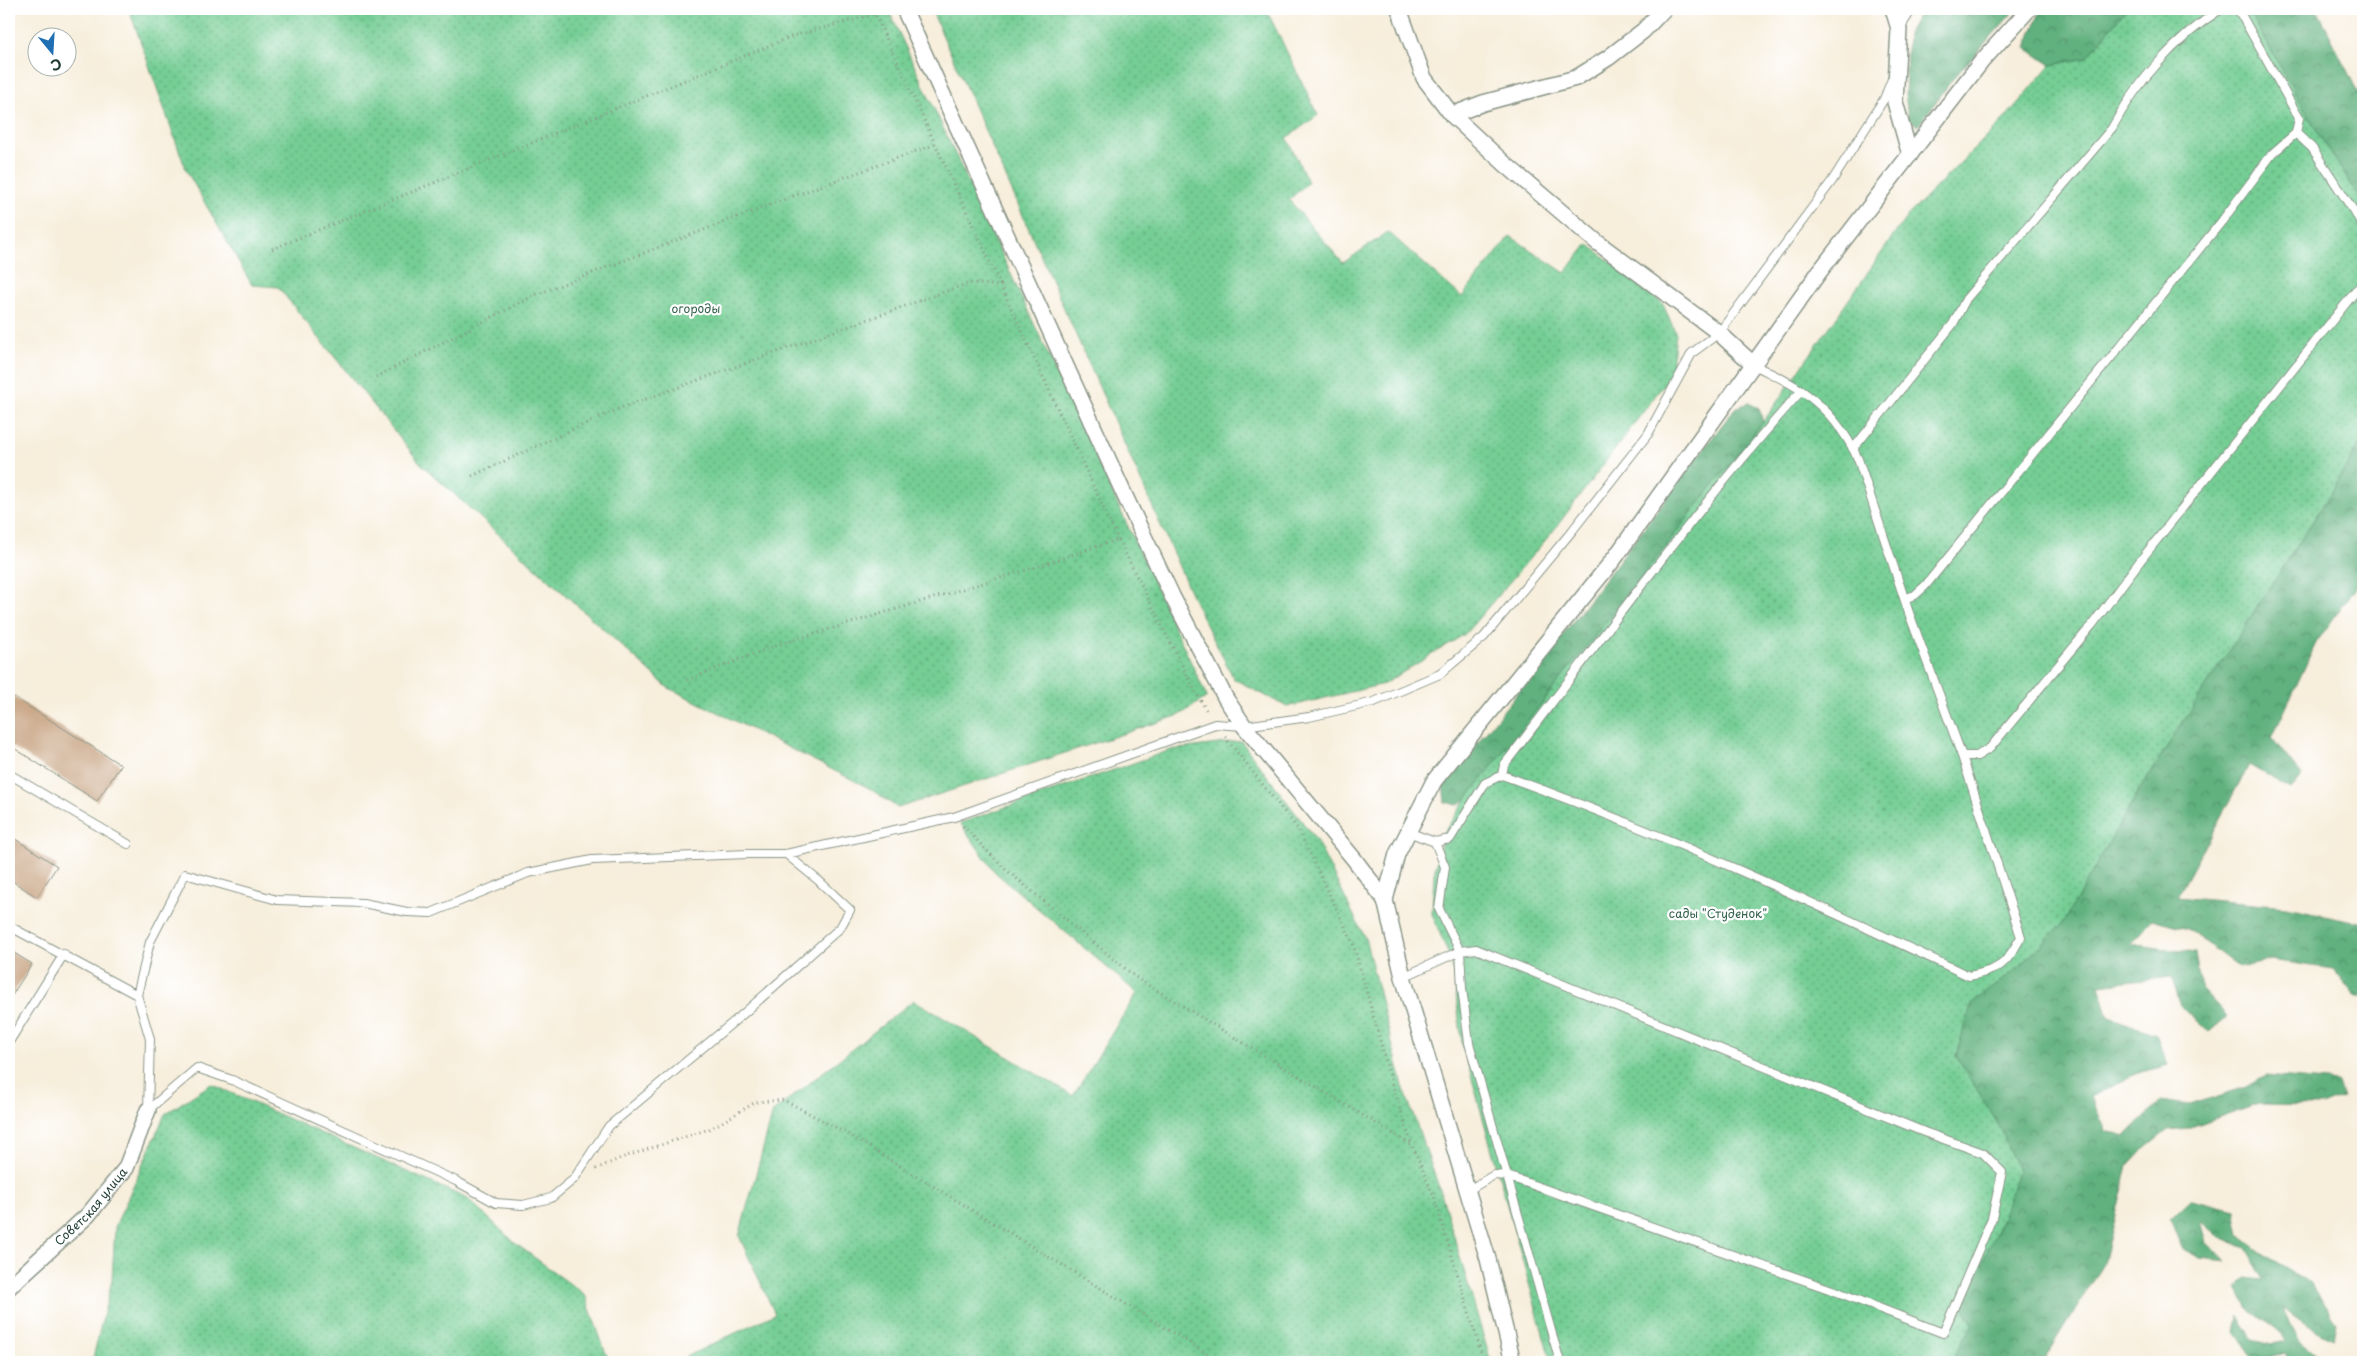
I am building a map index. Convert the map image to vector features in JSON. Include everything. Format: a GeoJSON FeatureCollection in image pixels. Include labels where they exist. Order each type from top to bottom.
{"type":"FeatureCollection","features":[{"type":"Feature","properties":{"kind":"street"},"geometry":{"type":"LineString","coordinates":[[904,9],[1165,580],[1226,699],[1244,726],[1354,859],[1385,900],[1403,977],[1488,1259],[1513,1362]]}},
{"type":"Feature","properties":{"kind":"street"},"geometry":{"type":"LineString","coordinates":[[1399,9],[1424,78],[1452,115],[1505,164],[1598,243],[1720,333],[1754,365]]}},
{"type":"Feature","properties":{"kind":"street"},"geometry":{"type":"LineString","coordinates":[[1452,115],[1483,103],[1576,78],[1608,58],[1664,9]]}},
{"type":"Feature","properties":{"kind":"street"},"geometry":{"type":"LineString","coordinates":[[1893,9],[1899,29],[1895,102],[1910,155]]}},
{"type":"Feature","properties":{"kind":"street"},"geometry":{"type":"LineString","coordinates":[[1385,900],[1396,854],[1434,781],[1614,559],[1820,271],[1982,62],[2029,9]]}},
{"type":"Feature","properties":{"kind":"street","name":"Советская улица"},"geometry":{"type":"LineString","coordinates":[[9,1287],[88,1215],[126,1168],[148,1110]]}},
{"type":"Feature","properties":{"kind":"lane"},"geometry":{"type":"LineString","coordinates":[[1899,29],[1912,9]]}},
{"type":"Feature","properties":{"kind":"lane"},"geometry":{"type":"LineString","coordinates":[[1853,449],[1953,324],[1966,299],[2112,128],[2128,99],[2159,62],[2203,20],[2221,9]]}},
{"type":"Feature","properties":{"kind":"lane"},"geometry":{"type":"LineString","coordinates":[[1906,598],[1915,595],[1925,586],[2222,221],[2272,154],[2296,133],[2299,118],[2238,9]]}},
{"type":"Feature","properties":{"kind":"lane"},"geometry":{"type":"LineString","coordinates":[[148,1110],[150,1039],[137,995],[150,942],[185,874],[277,900],[363,903],[407,912],[431,913],[528,872],[592,860],[786,854],[954,817],[1215,724],[1244,726],[1309,717],[1374,702],[1440,674],[1484,637],[1566,539],[1648,434],[1692,353],[1720,333],[1832,181],[1884,100],[1896,67]]}},
{"type":"Feature","properties":{"kind":"lane"},"geometry":{"type":"LineString","coordinates":[[2296,133],[2312,148],[2363,225]]}},
{"type":"Feature","properties":{"kind":"lane"},"geometry":{"type":"LineString","coordinates":[[1962,756],[1977,756],[1990,748],[2092,625],[2140,561],[2363,282]]}},
{"type":"Feature","properties":{"kind":"lane"},"geometry":{"type":"LineString","coordinates":[[1408,832],[1435,842],[1450,839],[1485,783],[1502,775],[1659,835],[1815,904],[1970,976],[1989,972],[2008,960],[2021,937],[1962,756],[1909,612],[1906,598],[1853,449],[1834,421],[1802,391],[1754,365]]}},
{"type":"Feature","properties":{"kind":"lane"},"geometry":{"type":"LineString","coordinates":[[1502,775],[1504,765],[1697,515],[1768,428],[1802,391]]}},
{"type":"Feature","properties":{"kind":"lane"},"geometry":{"type":"LineString","coordinates":[[9,774],[128,844]]}},
{"type":"Feature","properties":{"kind":"lane"},"geometry":{"type":"LineString","coordinates":[[1435,842],[1445,867],[1440,909],[1460,951],[1462,988],[1469,1043],[1560,1362]]}},
{"type":"Feature","properties":{"kind":"lane"},"geometry":{"type":"LineString","coordinates":[[148,1110],[196,1068],[240,1084],[456,1181],[496,1202],[523,1205],[551,1198],[574,1179],[609,1126],[743,1014],[840,928],[850,910],[786,854]]}},
{"type":"Feature","properties":{"kind":"lane"},"geometry":{"type":"LineString","coordinates":[[9,926],[137,995]]}},
{"type":"Feature","properties":{"kind":"lane"},"geometry":{"type":"LineString","coordinates":[[1403,977],[1460,951],[1476,948],[1924,1132],[1983,1153],[2002,1172],[1992,1218],[1943,1332],[1835,1291],[1507,1176],[1494,1175],[1467,1191]]}},
{"type":"Feature","properties":{"kind":"lane"},"geometry":{"type":"LineString","coordinates":[[9,1042],[64,954]]}},
{"type":"Feature","properties":{"kind":"path"},"geometry":{"type":"LineString","coordinates":[[272,249],[793,36],[875,14],[1118,539],[1194,689],[1215,724],[1298,829],[1353,943],[1393,1087],[1412,1145],[1434,1197],[1484,1362]]}},
{"type":"Feature","properties":{"kind":"path"},"geometry":{"type":"LineString","coordinates":[[376,377],[535,295],[766,206],[936,144]]}},
{"type":"Feature","properties":{"kind":"path"},"geometry":{"type":"LineString","coordinates":[[472,476],[618,410],[969,282],[1001,286]]}},
{"type":"Feature","properties":{"kind":"path"},"geometry":{"type":"LineString","coordinates":[[687,680],[774,646],[1046,564],[1118,539]]}},
{"type":"Feature","properties":{"kind":"path"},"geometry":{"type":"LineString","coordinates":[[954,817],[1005,869],[1138,979],[1412,1145]]}},
{"type":"Feature","properties":{"kind":"path"},"geometry":{"type":"LineString","coordinates":[[574,1179],[622,1158],[712,1128],[756,1102],[784,1100],[846,1133],[1221,1362]]}},
{"type":"Feature","properties":{"kind":"green space","name":"огороды"},"geometry":{"type":"Polygon","coordinates":[[[129,9],[888,9],[1207,697],[1180,715],[898,808],[869,788],[667,687],[421,464],[278,287],[252,285],[186,170],[129,9]]]}},
{"type":"Feature","properties":{"kind":"green space"},"geometry":{"type":"Polygon","coordinates":[[[931,9],[1266,9],[1318,115],[1287,138],[1308,182],[1289,200],[1343,263],[1388,232],[1462,297],[1510,236],[1565,273],[1588,244],[1663,304],[1676,334],[1671,375],[1554,530],[1465,634],[1384,684],[1287,707],[1234,679],[1197,607],[931,9]]]}},
{"type":"Feature","properties":{"kind":"green space"},"geometry":{"type":"Polygon","coordinates":[[[1922,9],[2016,9],[1952,80],[1918,126],[1908,118],[1905,94],[1908,33],[1922,9]]]}},
{"type":"Feature","properties":{"kind":"green space"},"geometry":{"type":"Polygon","coordinates":[[[2041,9],[2126,9],[2087,58],[2051,65],[2026,48],[2041,9]]]}},
{"type":"Feature","properties":{"kind":"green space","name":"сады \"Студенок\""},"geometry":{"type":"Polygon","coordinates":[[[2126,9],[2248,9],[2316,129],[2363,203],[2363,438],[2333,490],[2143,784],[2061,926],[2018,968],[1972,1003],[1956,1056],[1997,1122],[2018,1170],[1973,1324],[1950,1362],[1551,1362],[1462,1043],[1452,963],[1432,914],[1434,874],[1444,832],[1467,798],[1763,422],[1908,215],[2004,119],[2051,65],[2087,58],[2126,9]]]}},
{"type":"Feature","properties":{"kind":"green space"},"geometry":{"type":"Polygon","coordinates":[[[2248,9],[2317,9],[2363,103],[2363,203],[2316,129],[2248,9]]]}},
{"type":"Feature","properties":{"kind":"green space"},"geometry":{"type":"Polygon","coordinates":[[[1748,403],[1759,408],[1763,422],[1467,798],[1458,805],[1445,802],[1443,785],[1532,675],[1735,408],[1748,403]]]}},
{"type":"Feature","properties":{"kind":"green space"},"geometry":{"type":"Polygon","coordinates":[[[2363,438],[2363,577],[2316,643],[2272,738],[2302,776],[2291,789],[2249,765],[2177,897],[2286,907],[2363,923],[2363,996],[2355,996],[2333,969],[2270,960],[2238,967],[2188,929],[2152,919],[2131,944],[2195,953],[2201,989],[2227,1017],[2209,1032],[2182,1008],[2171,977],[2099,985],[2109,1017],[2156,1034],[2168,1065],[2135,1074],[2091,1097],[2106,1131],[2124,1137],[2161,1101],[2190,1105],[2246,1087],[2265,1076],[2337,1082],[2342,1098],[2322,1106],[2253,1105],[2188,1128],[2168,1130],[2143,1150],[2128,1166],[2104,1264],[2043,1362],[1950,1362],[1973,1324],[1962,1306],[2005,1213],[2018,1170],[1997,1122],[1956,1056],[1972,1003],[2018,968],[2061,926],[2143,784],[2333,490],[2363,438]]]}},
{"type":"Feature","properties":{"kind":"green space"},"geometry":{"type":"Polygon","coordinates":[[[1241,741],[1316,840],[1365,938],[1403,1086],[1441,1193],[1491,1362],[675,1362],[775,1314],[739,1236],[773,1112],[914,1000],[1073,1096],[1137,993],[995,872],[960,823],[1171,750],[1241,741]]]}},
{"type":"Feature","properties":{"kind":"green space"},"geometry":{"type":"Polygon","coordinates":[[[211,1084],[468,1199],[515,1243],[585,1295],[609,1362],[92,1362],[112,1280],[115,1227],[165,1114],[211,1084]]]}},
{"type":"Feature","properties":{"kind":"green space"},"geometry":{"type":"Polygon","coordinates":[[[2191,1199],[2235,1210],[2240,1236],[2273,1261],[2310,1283],[2336,1321],[2333,1339],[2308,1326],[2283,1308],[2299,1341],[2320,1356],[2324,1362],[2287,1362],[2286,1354],[2255,1361],[2235,1332],[2238,1316],[2253,1339],[2273,1344],[2286,1341],[2279,1331],[2248,1309],[2237,1288],[2246,1278],[2264,1280],[2246,1248],[2220,1237],[2201,1221],[2207,1243],[2226,1261],[2200,1258],[2181,1248],[2170,1219],[2191,1199]]]}},
{"type":"Feature","properties":{"kind":"building"},"geometry":{"type":"Polygon","coordinates":[[[9,694],[121,765],[97,801],[9,745],[9,694]]]}},
{"type":"Feature","properties":{"kind":"building"},"geometry":{"type":"Polygon","coordinates":[[[9,835],[57,866],[37,897],[9,879],[9,835]]]}},
{"type":"Feature","properties":{"kind":"building"},"geometry":{"type":"Polygon","coordinates":[[[9,950],[32,964],[9,1000],[9,950]]]}}]}
